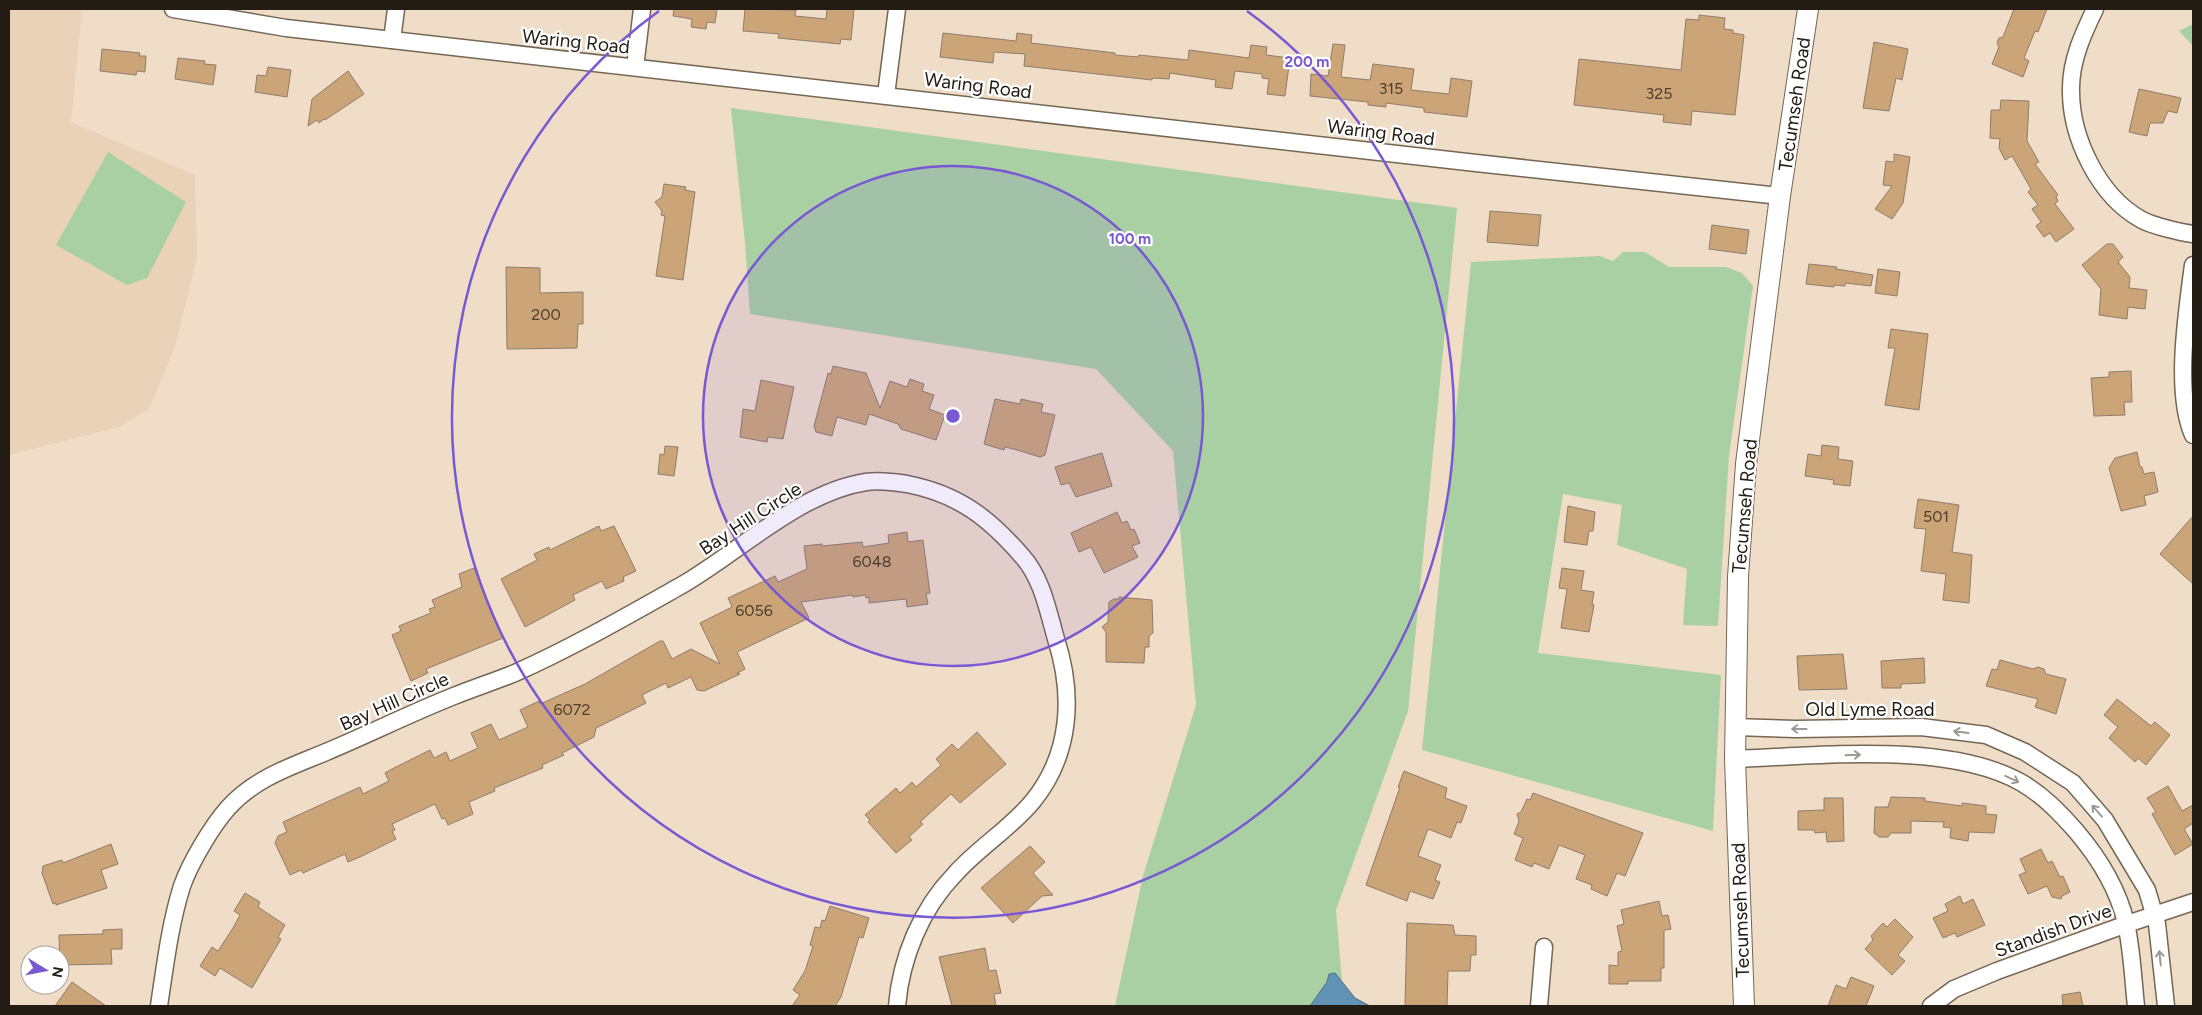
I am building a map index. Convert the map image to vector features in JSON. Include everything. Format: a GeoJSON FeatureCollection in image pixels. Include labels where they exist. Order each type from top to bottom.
{"type":"FeatureCollection","features":[{"type":"Feature","properties":{"kind":"street","name":"Waring Road"},"geometry":{"type":"LineString","coordinates":[[173,9],[286,28],[1780,196]]}},
{"type":"Feature","properties":{"kind":"street"},"geometry":{"type":"LineString","coordinates":[[392,40],[396,9]]}},
{"type":"Feature","properties":{"kind":"street"},"geometry":{"type":"LineString","coordinates":[[635,67],[642,9]]}},
{"type":"Feature","properties":{"kind":"street"},"geometry":{"type":"LineString","coordinates":[[886,95],[897,9]]}},
{"type":"Feature","properties":{"kind":"street","name":"Tecumseh Road"},"geometry":{"type":"LineString","coordinates":[[1744,1006],[1735,759],[1738,577],[1746,464],[1780,196],[1808,9]]}},
{"type":"Feature","properties":{"kind":"street"},"geometry":{"type":"LineString","coordinates":[[2095,9],[2083,32],[2074,59],[2070,87],[2077,133],[2097,176],[2116,200],[2142,220],[2193,234]]}},
{"type":"Feature","properties":{"kind":"street"},"geometry":{"type":"LineString","coordinates":[[2193,264],[2183,373],[2188,422],[2193,435]]}},
{"type":"Feature","properties":{"kind":"street","name":"Bay Hill Circle"},"geometry":{"type":"LineString","coordinates":[[159,1006],[169,943],[183,883],[209,834],[228,808],[252,786],[281,769],[323,753],[452,696],[512,674],[589,637],[697,576],[802,506],[837,490],[868,482],[893,482],[933,490],[966,504],[991,524],[1026,560],[1040,586],[1059,648],[1068,706],[1067,725],[1062,748],[1055,766],[1032,802],[954,874],[930,905],[909,948],[898,987],[896,1006]]}},
{"type":"Feature","properties":{"kind":"street","name":"Old Lyme Road"},"geometry":{"type":"LineString","coordinates":[[1735,726],[1796,729],[1921,727],[1986,735],[2025,752],[2073,784],[2105,820],[2147,890],[2154,915],[2166,1006]]}},
{"type":"Feature","properties":{"kind":"street"},"geometry":{"type":"LineString","coordinates":[[1735,759],[1887,754],[1938,758],[1992,769],[2022,784],[2053,805],[2090,848],[2116,891],[2126,924],[2136,1006]]}},
{"type":"Feature","properties":{"kind":"street","name":"Standish Drive"},"geometry":{"type":"LineString","coordinates":[[1931,1006],[1954,989],[1998,970],[2193,902]]}},
{"type":"Feature","properties":{"kind":"street"},"geometry":{"type":"LineString","coordinates":[[1539,1006],[1544,947]]}},
{"type":"Feature","properties":{"kind":"shaded area"},"geometry":{"type":"Polygon","coordinates":[[[9,9],[82,9],[71,122],[195,175],[197,257],[175,347],[149,409],[119,427],[9,455],[9,9]]]}},
{"type":"Feature","properties":{"kind":"green space"},"geometry":{"type":"Polygon","coordinates":[[[2193,24],[2193,46],[2179,31],[2193,24]]]}},
{"type":"Feature","properties":{"kind":"green space"},"geometry":{"type":"Polygon","coordinates":[[[731,108],[1457,208],[1408,711],[1336,910],[1344,1006],[1115,1006],[1143,876],[1196,705],[1173,451],[1096,369],[750,314],[745,243],[731,108]]]}},
{"type":"Feature","properties":{"kind":"green space"},"geometry":{"type":"Polygon","coordinates":[[[108,152],[186,202],[147,278],[127,285],[56,245],[108,152]]]}},
{"type":"Feature","properties":{"kind":"green space"},"geometry":{"type":"Polygon","coordinates":[[[1623,252],[1645,252],[1669,267],[1726,267],[1742,273],[1753,286],[1729,456],[1718,626],[1683,625],[1687,569],[1617,545],[1622,505],[1563,494],[1538,653],[1721,675],[1713,831],[1422,750],[1471,262],[1600,256],[1613,261],[1623,252]]]}},
{"type":"Feature","properties":{"kind":"water"},"geometry":{"type":"Polygon","coordinates":[[[1335,973],[1355,998],[1370,1006],[1310,1006],[1327,982],[1329,974],[1335,973]]]}},
{"type":"Feature","properties":{"kind":"building"},"geometry":{"type":"Polygon","coordinates":[[[674,9],[717,9],[715,23],[707,22],[706,29],[691,27],[692,19],[673,16],[674,9]]]}},
{"type":"Feature","properties":{"kind":"building"},"geometry":{"type":"Polygon","coordinates":[[[745,9],[796,10],[795,16],[826,19],[827,9],[854,9],[851,40],[841,39],[840,44],[778,38],[779,34],[743,31],[745,9]]]}},
{"type":"Feature","properties":{"kind":"building"},"geometry":{"type":"Polygon","coordinates":[[[2014,9],[2047,9],[2038,32],[2035,31],[2024,58],[2029,61],[2023,77],[1992,64],[1999,47],[1997,43],[1999,38],[2003,37],[2014,9]]]}},
{"type":"Feature","properties":{"kind":"building"},"geometry":{"type":"Polygon","coordinates":[[[1699,15],[1725,18],[1724,29],[1733,30],[1733,33],[1744,35],[1735,115],[1692,111],[1691,125],[1663,122],[1664,115],[1574,105],[1579,59],[1681,70],[1686,19],[1699,20],[1699,15]]]}},
{"type":"Feature","properties":{"kind":"building"},"geometry":{"type":"Polygon","coordinates":[[[943,33],[1016,41],[1017,33],[1032,35],[1031,43],[1115,53],[1115,55],[1138,57],[1139,55],[1188,60],[1189,50],[1249,58],[1251,45],[1267,47],[1266,55],[1290,58],[1285,96],[1267,94],[1269,79],[1262,78],[1262,74],[1235,71],[1232,89],[1215,87],[1216,80],[1170,73],[1169,79],[1152,78],[1152,80],[1024,66],[1025,54],[994,52],[993,63],[940,57],[943,33]]]}},
{"type":"Feature","properties":{"kind":"building"},"geometry":{"type":"Polygon","coordinates":[[[1874,42],[1908,49],[1902,80],[1896,78],[1889,111],[1863,108],[1874,42]]]}},
{"type":"Feature","properties":{"kind":"building"},"geometry":{"type":"Polygon","coordinates":[[[1333,44],[1345,45],[1341,77],[1370,80],[1373,64],[1414,69],[1411,90],[1449,94],[1451,78],[1472,81],[1467,117],[1424,112],[1424,108],[1386,103],[1386,107],[1368,105],[1368,102],[1310,96],[1311,74],[1328,76],[1333,44]]]}},
{"type":"Feature","properties":{"kind":"building"},"geometry":{"type":"Polygon","coordinates":[[[102,49],[140,53],[139,56],[146,56],[145,72],[137,71],[136,75],[100,71],[102,49]]]}},
{"type":"Feature","properties":{"kind":"building"},"geometry":{"type":"Polygon","coordinates":[[[178,58],[205,61],[204,64],[216,65],[213,85],[175,79],[178,58]]]}},
{"type":"Feature","properties":{"kind":"building"},"geometry":{"type":"Polygon","coordinates":[[[268,67],[291,70],[287,97],[255,92],[257,75],[266,76],[268,67]]]}},
{"type":"Feature","properties":{"kind":"building"},"geometry":{"type":"Polygon","coordinates":[[[348,71],[364,94],[325,120],[319,123],[317,120],[308,126],[312,99],[348,71]]]}},
{"type":"Feature","properties":{"kind":"building"},"geometry":{"type":"Polygon","coordinates":[[[2139,89],[2181,98],[2177,113],[2168,111],[2163,123],[2150,123],[2147,136],[2129,132],[2139,89]]]}},
{"type":"Feature","properties":{"kind":"building"},"geometry":{"type":"Polygon","coordinates":[[[2001,100],[2029,101],[2027,141],[2039,162],[2035,164],[2058,195],[2056,197],[2058,201],[2055,204],[2074,229],[2056,242],[2050,233],[2044,237],[2036,226],[2041,222],[2032,209],[2038,205],[2028,192],[2031,189],[2012,156],[2005,160],[1999,148],[2000,139],[1990,138],[1991,110],[2000,110],[2001,100]]]}},
{"type":"Feature","properties":{"kind":"building"},"geometry":{"type":"Polygon","coordinates":[[[1894,154],[1910,157],[1903,203],[1892,219],[1875,209],[1892,186],[1883,185],[1886,161],[1894,162],[1894,154]]]}},
{"type":"Feature","properties":{"kind":"building"},"geometry":{"type":"Polygon","coordinates":[[[664,184],[686,187],[685,190],[695,192],[683,280],[656,276],[665,216],[661,215],[662,211],[655,202],[662,197],[664,184]]]}},
{"type":"Feature","properties":{"kind":"building"},"geometry":{"type":"Polygon","coordinates":[[[1490,211],[1541,215],[1538,246],[1487,242],[1490,211]]]}},
{"type":"Feature","properties":{"kind":"building"},"geometry":{"type":"Polygon","coordinates":[[[1712,225],[1749,230],[1746,254],[1709,249],[1712,225]]]}},
{"type":"Feature","properties":{"kind":"building"},"geometry":{"type":"Polygon","coordinates":[[[2107,244],[2113,244],[2123,257],[2118,262],[2130,277],[2129,288],[2147,290],[2145,309],[2128,307],[2127,319],[2099,315],[2101,289],[2082,265],[2107,244]]]}},
{"type":"Feature","properties":{"kind":"building"},"geometry":{"type":"Polygon","coordinates":[[[1809,264],[1837,267],[1836,269],[1873,275],[1871,286],[1845,283],[1845,286],[1834,285],[1834,287],[1806,284],[1809,264]]]}},
{"type":"Feature","properties":{"kind":"building"},"geometry":{"type":"Polygon","coordinates":[[[506,267],[540,268],[540,293],[583,292],[583,324],[578,324],[577,348],[507,349],[506,267]]]}},
{"type":"Feature","properties":{"kind":"building"},"geometry":{"type":"Polygon","coordinates":[[[1878,269],[1900,272],[1897,296],[1875,293],[1878,269]]]}},
{"type":"Feature","properties":{"kind":"building"},"geometry":{"type":"Polygon","coordinates":[[[1891,329],[1928,334],[1919,410],[1885,405],[1895,348],[1888,348],[1891,329]]]}},
{"type":"Feature","properties":{"kind":"building"},"geometry":{"type":"Polygon","coordinates":[[[833,366],[866,373],[880,408],[890,381],[907,387],[910,379],[924,384],[922,391],[934,395],[929,409],[945,415],[936,440],[901,429],[898,424],[869,414],[866,425],[837,417],[832,436],[816,432],[814,426],[828,373],[831,374],[833,366]]]}},
{"type":"Feature","properties":{"kind":"building"},"geometry":{"type":"Polygon","coordinates":[[[2131,371],[2132,402],[2124,402],[2125,415],[2094,416],[2091,378],[2109,377],[2109,372],[2131,371]]]}},
{"type":"Feature","properties":{"kind":"building"},"geometry":{"type":"Polygon","coordinates":[[[761,380],[794,387],[783,439],[768,437],[767,442],[740,437],[743,409],[755,411],[761,380]]]}},
{"type":"Feature","properties":{"kind":"building"},"geometry":{"type":"Polygon","coordinates":[[[995,399],[1020,404],[1021,399],[1043,404],[1041,412],[1055,415],[1045,455],[1040,457],[1005,447],[1004,450],[984,444],[995,399]]]}},
{"type":"Feature","properties":{"kind":"building"},"geometry":{"type":"Polygon","coordinates":[[[1822,445],[1839,447],[1838,459],[1853,461],[1850,486],[1833,484],[1834,480],[1805,476],[1808,454],[1821,456],[1822,445]]]}},
{"type":"Feature","properties":{"kind":"building"},"geometry":{"type":"Polygon","coordinates":[[[665,446],[678,447],[674,476],[658,474],[660,454],[664,455],[665,446]]]}},
{"type":"Feature","properties":{"kind":"building"},"geometry":{"type":"Polygon","coordinates":[[[2137,452],[2140,467],[2142,467],[2144,474],[2154,472],[2158,492],[2144,496],[2146,505],[2121,511],[2109,468],[2115,458],[2137,452]]]}},
{"type":"Feature","properties":{"kind":"building"},"geometry":{"type":"Polygon","coordinates":[[[1102,453],[1112,486],[1076,497],[1069,483],[1061,485],[1055,467],[1102,453]]]}},
{"type":"Feature","properties":{"kind":"building"},"geometry":{"type":"Polygon","coordinates":[[[1918,499],[1959,505],[1952,552],[1972,555],[1969,603],[1943,600],[1946,574],[1921,571],[1926,529],[1914,528],[1918,499]]]}},
{"type":"Feature","properties":{"kind":"building"},"geometry":{"type":"Polygon","coordinates":[[[1568,506],[1595,512],[1593,531],[1589,531],[1587,545],[1564,542],[1568,506]]]}},
{"type":"Feature","properties":{"kind":"building"},"geometry":{"type":"Polygon","coordinates":[[[1117,512],[1122,523],[1127,521],[1131,530],[1134,529],[1140,543],[1132,546],[1138,557],[1104,573],[1091,547],[1079,552],[1071,533],[1117,512]]]}},
{"type":"Feature","properties":{"kind":"building"},"geometry":{"type":"Polygon","coordinates":[[[2193,516],[2193,584],[2160,554],[2193,516]]]}},
{"type":"Feature","properties":{"kind":"building"},"geometry":{"type":"Polygon","coordinates":[[[599,526],[601,531],[614,526],[636,571],[623,577],[624,581],[606,589],[602,581],[573,595],[575,600],[525,627],[501,579],[537,560],[534,554],[549,547],[550,550],[599,526]]]}},
{"type":"Feature","properties":{"kind":"building"},"geometry":{"type":"Polygon","coordinates":[[[907,532],[908,542],[923,540],[930,593],[926,594],[928,604],[907,607],[906,599],[869,603],[869,597],[866,598],[865,595],[801,602],[809,618],[737,652],[745,669],[737,673],[740,674],[704,691],[697,690],[691,677],[668,688],[666,683],[642,695],[646,703],[596,728],[594,737],[562,753],[564,755],[542,765],[543,768],[494,788],[495,791],[469,802],[473,814],[448,825],[445,818],[442,819],[435,804],[392,824],[395,830],[392,831],[396,839],[362,856],[348,862],[345,854],[303,873],[301,870],[290,875],[275,843],[278,836],[287,832],[283,822],[360,787],[363,794],[389,781],[385,773],[430,750],[434,758],[446,752],[450,761],[478,748],[471,733],[491,724],[499,740],[528,727],[520,710],[539,701],[540,704],[585,684],[660,641],[663,641],[672,659],[691,649],[720,664],[700,623],[732,607],[728,598],[775,576],[778,582],[807,569],[804,546],[862,542],[863,547],[889,543],[888,535],[907,532]]]}},
{"type":"Feature","properties":{"kind":"building"},"geometry":{"type":"Polygon","coordinates":[[[474,568],[503,638],[426,669],[428,673],[411,681],[392,635],[401,631],[399,626],[431,613],[429,609],[435,607],[432,600],[462,587],[459,574],[474,568]]]}},
{"type":"Feature","properties":{"kind":"building"},"geometry":{"type":"Polygon","coordinates":[[[1562,568],[1584,571],[1581,590],[1594,592],[1592,605],[1594,605],[1589,632],[1561,628],[1567,589],[1559,588],[1562,568]]]}},
{"type":"Feature","properties":{"kind":"building"},"geometry":{"type":"Polygon","coordinates":[[[1119,597],[1152,600],[1153,633],[1149,636],[1149,647],[1145,647],[1144,663],[1106,662],[1106,632],[1102,627],[1108,622],[1109,602],[1119,599],[1119,597]]]}},
{"type":"Feature","properties":{"kind":"building"},"geometry":{"type":"Polygon","coordinates":[[[1843,654],[1847,689],[1799,690],[1797,656],[1843,654]]]}},
{"type":"Feature","properties":{"kind":"building"},"geometry":{"type":"Polygon","coordinates":[[[1924,658],[1925,683],[1901,684],[1901,688],[1882,688],[1881,661],[1924,658]]]}},
{"type":"Feature","properties":{"kind":"building"},"geometry":{"type":"Polygon","coordinates":[[[2000,660],[2033,669],[2038,667],[2044,669],[2046,674],[2066,679],[2056,714],[2035,707],[2038,699],[1986,686],[1992,669],[1997,670],[2000,660]]]}},
{"type":"Feature","properties":{"kind":"building"},"geometry":{"type":"Polygon","coordinates":[[[2117,699],[2151,726],[2155,722],[2170,735],[2146,765],[2138,758],[2135,762],[2109,738],[2118,727],[2104,715],[2117,699]]]}},
{"type":"Feature","properties":{"kind":"building"},"geometry":{"type":"Polygon","coordinates":[[[977,732],[1006,764],[960,803],[951,794],[920,822],[923,824],[909,837],[912,840],[896,853],[868,822],[870,820],[865,815],[896,788],[900,793],[912,782],[916,787],[941,765],[936,759],[952,744],[958,750],[977,732]]]}},
{"type":"Feature","properties":{"kind":"building"},"geometry":{"type":"Polygon","coordinates":[[[1404,771],[1447,788],[1445,798],[1467,806],[1461,823],[1457,822],[1451,838],[1428,829],[1418,856],[1441,865],[1435,880],[1440,882],[1433,899],[1410,891],[1407,901],[1366,885],[1404,771]]]}},
{"type":"Feature","properties":{"kind":"building"},"geometry":{"type":"Polygon","coordinates":[[[2168,786],[2182,811],[2193,805],[2193,823],[2184,829],[2193,844],[2175,855],[2152,814],[2156,812],[2147,798],[2168,786]]]}},
{"type":"Feature","properties":{"kind":"building"},"geometry":{"type":"Polygon","coordinates":[[[1533,793],[1643,833],[1625,876],[1617,873],[1607,896],[1591,889],[1592,885],[1576,879],[1585,855],[1559,845],[1549,869],[1534,863],[1532,867],[1515,860],[1523,838],[1514,834],[1519,821],[1517,814],[1521,812],[1527,799],[1530,800],[1533,793]]]}},
{"type":"Feature","properties":{"kind":"building"},"geometry":{"type":"Polygon","coordinates":[[[1891,797],[1925,798],[1925,801],[1962,806],[1962,803],[1986,806],[1986,814],[1997,815],[1994,833],[1969,832],[1968,841],[1950,838],[1951,828],[1943,827],[1944,822],[1911,821],[1911,833],[1891,833],[1888,837],[1879,837],[1874,833],[1875,807],[1888,807],[1891,797]]]}},
{"type":"Feature","properties":{"kind":"building"},"geometry":{"type":"Polygon","coordinates":[[[1824,798],[1843,798],[1844,841],[1827,842],[1826,832],[1815,833],[1814,830],[1798,830],[1798,811],[1824,810],[1824,798]]]}},
{"type":"Feature","properties":{"kind":"building"},"geometry":{"type":"Polygon","coordinates":[[[111,844],[118,864],[101,870],[107,888],[56,905],[56,903],[53,904],[42,873],[43,866],[62,860],[63,863],[111,844]]]}},
{"type":"Feature","properties":{"kind":"building"},"geometry":{"type":"Polygon","coordinates":[[[1030,846],[1045,862],[1033,873],[1053,895],[1042,896],[1013,923],[981,888],[1030,846]]]}},
{"type":"Feature","properties":{"kind":"building"},"geometry":{"type":"Polygon","coordinates":[[[2041,849],[2048,863],[2052,861],[2060,877],[2063,876],[2070,892],[2062,896],[2061,899],[2052,897],[2047,886],[2028,894],[2019,875],[2026,872],[2020,859],[2041,849]]]}},
{"type":"Feature","properties":{"kind":"building"},"geometry":{"type":"Polygon","coordinates":[[[245,893],[260,902],[258,907],[285,925],[278,937],[281,939],[252,988],[220,968],[215,976],[200,966],[212,947],[218,951],[233,928],[240,915],[234,911],[245,893]]]}},
{"type":"Feature","properties":{"kind":"building"},"geometry":{"type":"Polygon","coordinates":[[[1960,896],[1963,904],[1973,899],[1985,925],[1957,937],[1955,933],[1943,938],[1933,918],[1948,911],[1945,904],[1960,896]]]}},
{"type":"Feature","properties":{"kind":"building"},"geometry":{"type":"Polygon","coordinates":[[[1659,901],[1662,916],[1668,915],[1671,929],[1664,930],[1664,968],[1661,968],[1661,981],[1628,981],[1628,984],[1609,984],[1609,965],[1618,966],[1618,952],[1622,951],[1617,926],[1624,924],[1621,910],[1659,901]]]}},
{"type":"Feature","properties":{"kind":"building"},"geometry":{"type":"Polygon","coordinates":[[[830,906],[869,918],[863,938],[859,937],[841,997],[835,1006],[792,1006],[800,995],[793,990],[805,971],[813,946],[810,945],[815,927],[820,928],[822,920],[825,921],[830,906]]]}},
{"type":"Feature","properties":{"kind":"building"},"geometry":{"type":"Polygon","coordinates":[[[1895,919],[1913,937],[1898,955],[1905,961],[1892,975],[1865,949],[1873,940],[1871,936],[1883,923],[1887,927],[1895,919]]]}},
{"type":"Feature","properties":{"kind":"building"},"geometry":{"type":"Polygon","coordinates":[[[1407,923],[1453,925],[1455,935],[1476,936],[1476,955],[1471,955],[1470,971],[1448,971],[1447,1006],[1405,1006],[1407,923]]]}},
{"type":"Feature","properties":{"kind":"building"},"geometry":{"type":"Polygon","coordinates":[[[122,929],[122,949],[111,949],[112,964],[70,965],[70,945],[59,945],[59,935],[103,934],[103,930],[122,929]]]}},
{"type":"Feature","properties":{"kind":"building"},"geometry":{"type":"Polygon","coordinates":[[[985,948],[989,971],[996,970],[1001,993],[994,994],[996,1006],[952,1006],[939,957],[985,948]]]}},
{"type":"Feature","properties":{"kind":"building"},"geometry":{"type":"Polygon","coordinates":[[[1851,977],[1874,986],[1866,1006],[1828,1006],[1836,985],[1846,989],[1851,977]]]}},
{"type":"Feature","properties":{"kind":"building"},"geometry":{"type":"Polygon","coordinates":[[[72,982],[106,1006],[55,1006],[63,995],[70,995],[70,985],[72,982]]]}},
{"type":"Feature","properties":{"kind":"building"},"geometry":{"type":"Polygon","coordinates":[[[2080,992],[2083,1006],[2063,1006],[2062,995],[2080,992]]]}}]}
